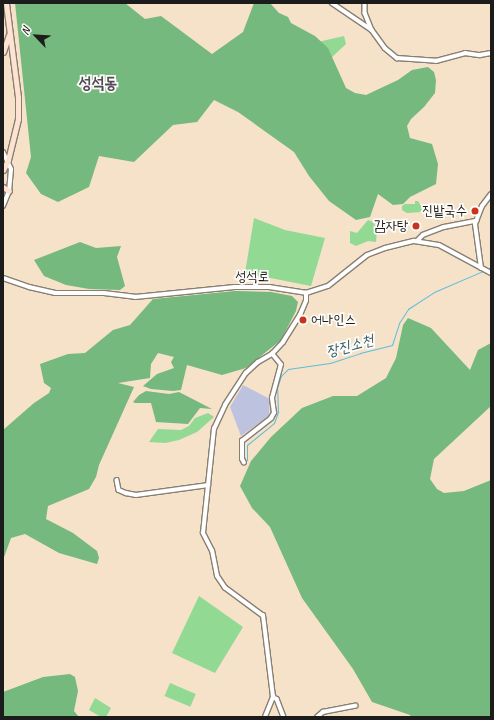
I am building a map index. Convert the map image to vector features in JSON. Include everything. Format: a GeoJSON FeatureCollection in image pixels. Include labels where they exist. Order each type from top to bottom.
{"type":"FeatureCollection","features":[{"type":"Feature","properties":{"kind":"main road"},"geometry":{"type":"LineString","coordinates":[[3,170],[8,160],[18,120],[14,61],[6,3]]}},
{"type":"Feature","properties":{"kind":"main road"},"geometry":{"type":"LineString","coordinates":[[10,32],[3,53],[8,54],[14,61]]}},
{"type":"Feature","properties":{"kind":"main road"},"geometry":{"type":"LineString","coordinates":[[3,187],[9,191]]}},
{"type":"Feature","properties":{"kind":"street"},"geometry":{"type":"LineString","coordinates":[[332,3],[372,30]]}},
{"type":"Feature","properties":{"kind":"street"},"geometry":{"type":"LineString","coordinates":[[365,3],[366,13],[372,30],[390,54],[401,59],[436,61],[466,53],[480,55],[491,54]]}},
{"type":"Feature","properties":{"kind":"street"},"geometry":{"type":"LineString","coordinates":[[3,152],[11,169],[9,191],[3,206]]}},
{"type":"Feature","properties":{"kind":"street"},"geometry":{"type":"LineString","coordinates":[[482,268],[476,221],[482,206],[491,194]]}},
{"type":"Feature","properties":{"kind":"street"},"geometry":{"type":"LineString","coordinates":[[416,241],[423,235],[444,227],[476,221]]}},
{"type":"Feature","properties":{"kind":"street","name":"성석로"},"geometry":{"type":"LineString","coordinates":[[3,278],[30,288],[55,293],[104,293],[135,297],[235,287],[269,287],[306,293],[328,286],[367,255],[385,248],[416,241],[439,245],[490,272]]}},
{"type":"Feature","properties":{"kind":"street"},"geometry":{"type":"LineString","coordinates":[[265,717],[273,697],[263,616],[226,588],[217,576],[212,551],[203,533],[214,429],[225,405],[246,373],[258,362],[272,354],[283,342],[300,315],[306,301],[306,293]]}},
{"type":"Feature","properties":{"kind":"street"},"geometry":{"type":"LineString","coordinates":[[244,463],[242,459],[242,441],[271,418],[274,413],[272,398],[281,365],[272,354]]}},
{"type":"Feature","properties":{"kind":"street"},"geometry":{"type":"LineString","coordinates":[[117,480],[119,490],[136,495],[208,485]]}},
{"type":"Feature","properties":{"kind":"street"},"geometry":{"type":"LineString","coordinates":[[273,697],[277,699],[284,717]]}},
{"type":"Feature","properties":{"kind":"street"},"geometry":{"type":"LineString","coordinates":[[317,717],[323,712],[355,706]]}},
{"type":"Feature","properties":{"kind":"shaded area"},"geometry":{"type":"Polygon","coordinates":[[[243,385],[270,399],[269,416],[241,436],[230,407],[243,385]]]}},
{"type":"Feature","properties":{"kind":"green space"},"geometry":{"type":"Polygon","coordinates":[[[15,3],[125,3],[145,19],[161,16],[212,54],[243,32],[254,3],[270,3],[279,13],[288,17],[291,23],[315,36],[328,48],[346,88],[355,93],[366,95],[398,80],[412,70],[428,67],[434,72],[436,80],[435,93],[424,107],[411,119],[407,126],[410,138],[432,144],[438,164],[436,184],[410,197],[403,204],[393,205],[378,194],[370,217],[356,220],[329,201],[309,176],[294,152],[238,112],[214,100],[197,122],[173,125],[134,162],[99,156],[89,187],[58,202],[41,194],[26,173],[31,157],[15,3]]]}},
{"type":"Feature","properties":{"kind":"green space"},"geometry":{"type":"Polygon","coordinates":[[[344,36],[346,44],[331,58],[319,43],[322,41],[344,36]]]}},
{"type":"Feature","properties":{"kind":"green space"},"geometry":{"type":"Polygon","coordinates":[[[415,201],[418,201],[421,206],[424,206],[421,212],[407,213],[402,210],[402,206],[405,204],[415,204],[415,201]]]}},
{"type":"Feature","properties":{"kind":"green space"},"geometry":{"type":"Polygon","coordinates":[[[254,218],[285,230],[325,238],[311,286],[245,273],[254,218]]]}},
{"type":"Feature","properties":{"kind":"green space"},"geometry":{"type":"Polygon","coordinates":[[[368,220],[373,222],[377,229],[376,242],[368,241],[356,246],[350,243],[350,231],[357,233],[368,220]]]}},
{"type":"Feature","properties":{"kind":"green space"},"geometry":{"type":"Polygon","coordinates":[[[80,242],[96,248],[121,246],[117,257],[125,286],[120,290],[89,289],[66,285],[44,276],[34,260],[80,242]]]}},
{"type":"Feature","properties":{"kind":"green space"},"geometry":{"type":"Polygon","coordinates":[[[235,291],[271,292],[292,296],[298,302],[296,311],[281,340],[246,368],[222,375],[187,365],[181,390],[173,391],[151,389],[143,386],[157,374],[174,368],[171,362],[174,357],[158,353],[151,364],[150,378],[118,383],[134,387],[99,465],[96,477],[89,489],[48,506],[46,519],[73,533],[97,551],[99,558],[97,564],[59,553],[25,534],[11,538],[3,560],[3,430],[34,403],[49,393],[51,388],[44,383],[40,364],[68,354],[85,353],[113,330],[130,325],[153,299],[235,291]]]}},
{"type":"Feature","properties":{"kind":"green space"},"geometry":{"type":"Polygon","coordinates":[[[408,318],[431,328],[470,370],[478,350],[491,343],[491,406],[434,459],[430,479],[437,489],[444,493],[464,491],[491,480],[491,717],[411,717],[410,715],[372,702],[353,669],[302,598],[270,527],[252,508],[240,486],[251,461],[271,437],[302,408],[333,396],[357,396],[386,378],[396,358],[403,325],[408,318]]]}},
{"type":"Feature","properties":{"kind":"green space"},"geometry":{"type":"Polygon","coordinates":[[[146,391],[169,394],[179,392],[212,409],[200,408],[188,424],[156,422],[151,403],[133,402],[139,395],[146,391]]]}},
{"type":"Feature","properties":{"kind":"green space"},"geometry":{"type":"Polygon","coordinates":[[[208,413],[214,417],[197,432],[179,440],[165,443],[149,442],[158,429],[181,430],[189,426],[195,418],[208,413]]]}},
{"type":"Feature","properties":{"kind":"green space"},"geometry":{"type":"Polygon","coordinates":[[[199,596],[243,627],[215,673],[172,653],[199,596]]]}},
{"type":"Feature","properties":{"kind":"green space"},"geometry":{"type":"Polygon","coordinates":[[[70,674],[75,677],[78,691],[74,711],[79,717],[3,717],[3,692],[43,677],[70,674]]]}},
{"type":"Feature","properties":{"kind":"green space"},"geometry":{"type":"Polygon","coordinates":[[[170,683],[196,694],[190,707],[165,696],[170,683]]]}},
{"type":"Feature","properties":{"kind":"green space"},"geometry":{"type":"Polygon","coordinates":[[[95,698],[111,708],[106,717],[101,717],[89,710],[95,698]]]}},
{"type":"Feature","properties":{"kind":"waterway","name":"장진소천"},"geometry":{"type":"LineString","coordinates":[[487,269],[491,267]]}},
{"type":"Feature","properties":{"kind":"waterway","name":"장진소천"},"geometry":{"type":"LineString","coordinates":[[247,460],[247,445],[274,423],[278,412],[277,388],[281,376],[288,369],[330,363],[360,353],[392,345],[399,323],[408,309],[434,292],[485,270]]}},
{"type":"Feature","properties":{"kind":"place","name":"진밭국수"},"geometry":{"type":"Point","coordinates":[475,211]}},
{"type":"Feature","properties":{"kind":"place","name":"감자탕"},"geometry":{"type":"Point","coordinates":[416,226]}},
{"type":"Feature","properties":{"kind":"place","name":"어나인스"},"geometry":{"type":"Point","coordinates":[303,320]}},
{"type":"Feature","properties":{"kind":"district","name":"성석동"},"geometry":{"type":"Point","coordinates":[98,83]}}]}
